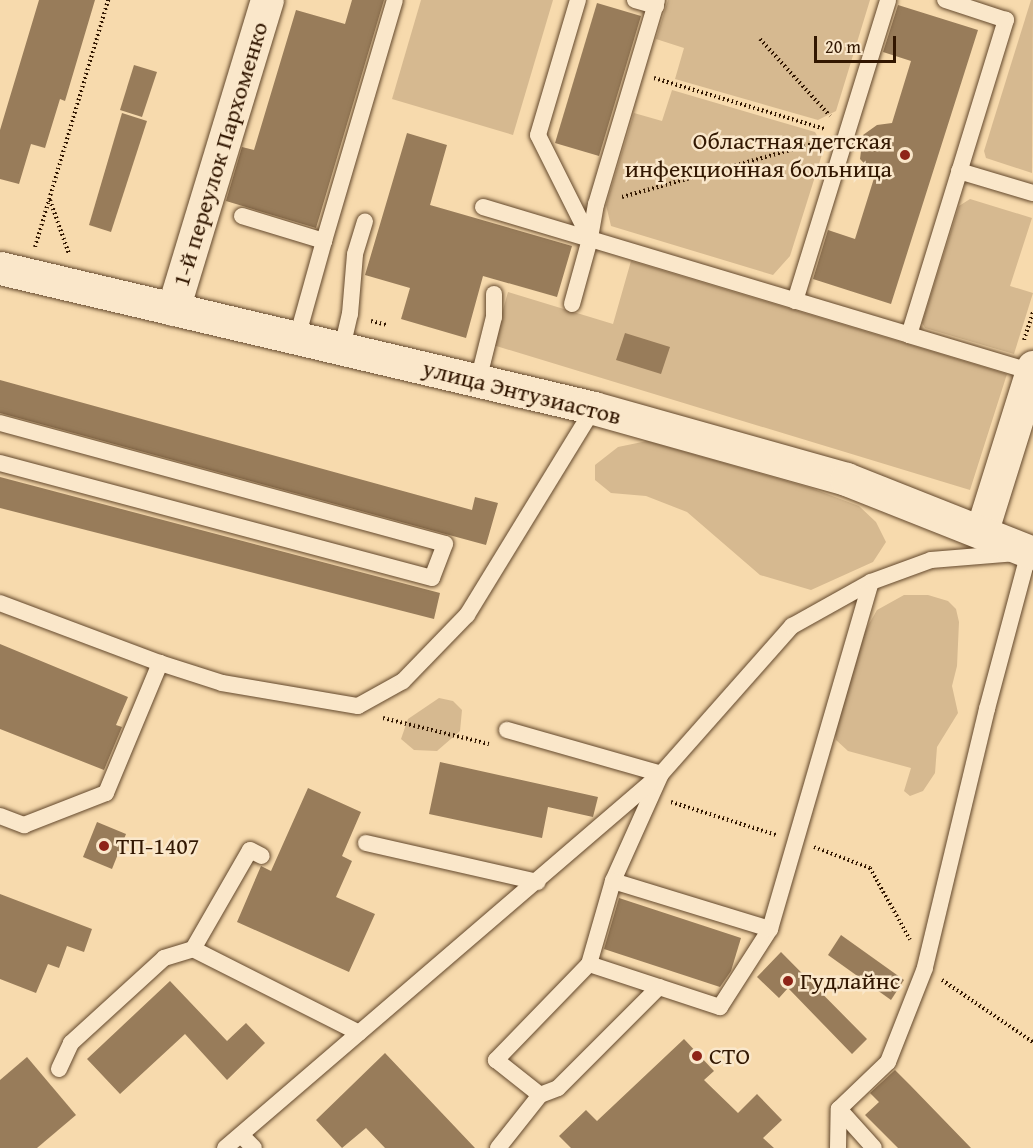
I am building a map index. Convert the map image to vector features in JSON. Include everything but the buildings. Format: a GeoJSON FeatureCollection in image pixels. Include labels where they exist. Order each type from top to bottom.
{"type":"FeatureCollection","features":[{"type":"Feature","properties":{"kind":"street","name":"1-й переулок Пархоменко"},"geometry":{"type":"LineString","coordinates":[[173,309],[267,0]]}},
{"type":"Feature","properties":{"kind":"street","name":"улица Энтузиастов"},"geometry":{"type":"LineString","coordinates":[[14,271],[594,408],[846,479],[982,530],[1031,553]]}},
{"type":"Feature","properties":{"kind":"street"},"geometry":{"type":"LineString","coordinates":[[982,530],[1032,369]]}},
{"type":"Feature","properties":{"kind":"lane"},"geometry":{"type":"LineString","coordinates":[[297,338],[394,0]]}},
{"type":"Feature","properties":{"kind":"lane"},"geometry":{"type":"LineString","coordinates":[[578,0],[538,135],[590,239]]}},
{"type":"Feature","properties":{"kind":"lane"},"geometry":{"type":"LineString","coordinates":[[572,304],[590,239],[596,204],[657,3],[635,0]]}},
{"type":"Feature","properties":{"kind":"lane"},"geometry":{"type":"LineString","coordinates":[[795,301],[888,0]]}},
{"type":"Feature","properties":{"kind":"lane"},"geometry":{"type":"LineString","coordinates":[[909,335],[1006,20],[945,0]]}},
{"type":"Feature","properties":{"kind":"lane"},"geometry":{"type":"LineString","coordinates":[[959,171],[1033,193]]}},
{"type":"Feature","properties":{"kind":"lane"},"geometry":{"type":"LineString","coordinates":[[483,207],[909,335],[1032,369]]}},
{"type":"Feature","properties":{"kind":"lane"},"geometry":{"type":"LineString","coordinates":[[242,216],[324,241]]}},
{"type":"Feature","properties":{"kind":"lane"},"geometry":{"type":"LineString","coordinates":[[342,348],[350,315],[355,254],[365,222]]}},
{"type":"Feature","properties":{"kind":"lane"},"geometry":{"type":"LineString","coordinates":[[478,381],[494,317],[494,294]]}},
{"type":"Feature","properties":{"kind":"lane"},"geometry":{"type":"LineString","coordinates":[[0,603],[160,663],[222,683],[358,706],[403,681],[467,615],[594,408]]}},
{"type":"Feature","properties":{"kind":"lane"},"geometry":{"type":"LineString","coordinates":[[0,423],[445,544],[432,578],[0,463]]}},
{"type":"Feature","properties":{"kind":"lane"},"geometry":{"type":"LineString","coordinates":[[225,1148],[662,774],[792,626],[871,582],[931,560],[1031,553],[987,709],[925,968],[888,1062],[839,1109],[838,1148]]}},
{"type":"Feature","properties":{"kind":"lane"},"geometry":{"type":"LineString","coordinates":[[589,964],[720,1007],[770,929],[798,841],[808,826],[871,582]]}},
{"type":"Feature","properties":{"kind":"lane"},"geometry":{"type":"LineString","coordinates":[[0,816],[24,825],[106,794],[160,663]]}},
{"type":"Feature","properties":{"kind":"lane"},"geometry":{"type":"LineString","coordinates":[[507,730],[662,774]]}},
{"type":"Feature","properties":{"kind":"lane"},"geometry":{"type":"LineString","coordinates":[[540,1095],[496,1060],[589,964],[613,881],[662,774]]}},
{"type":"Feature","properties":{"kind":"lane"},"geometry":{"type":"LineString","coordinates":[[366,843],[538,882]]}},
{"type":"Feature","properties":{"kind":"lane"},"geometry":{"type":"LineString","coordinates":[[59,1069],[71,1043],[164,958],[193,949],[250,850],[262,856]]}},
{"type":"Feature","properties":{"kind":"lane"},"geometry":{"type":"LineString","coordinates":[[613,881],[770,929]]}},
{"type":"Feature","properties":{"kind":"lane"},"geometry":{"type":"LineString","coordinates":[[193,949],[360,1033]]}},
{"type":"Feature","properties":{"kind":"lane"},"geometry":{"type":"LineString","coordinates":[[498,1148],[540,1095],[558,1088],[659,987]]}},
{"type":"Feature","properties":{"kind":"lane"},"geometry":{"type":"LineString","coordinates":[[839,1109],[874,1148]]}},
{"type":"Feature","properties":{"kind":"lane"},"geometry":{"type":"LineString","coordinates":[[241,1135],[254,1148]]}},
{"type":"Feature","properties":{"kind":"path"},"geometry":{"type":"LineString","coordinates":[[14,271],[50,193],[108,0]]}},
{"type":"Feature","properties":{"kind":"path"},"geometry":{"type":"LineString","coordinates":[[760,39],[846,135]]}},
{"type":"Feature","properties":{"kind":"path"},"geometry":{"type":"LineString","coordinates":[[635,72],[846,135]]}},
{"type":"Feature","properties":{"kind":"path"},"geometry":{"type":"LineString","coordinates":[[596,204],[846,135]]}},
{"type":"Feature","properties":{"kind":"path"},"geometry":{"type":"LineString","coordinates":[[50,193],[50,208],[67,245],[75,285]]}},
{"type":"Feature","properties":{"kind":"path"},"geometry":{"type":"LineString","coordinates":[[358,706],[397,724],[495,745],[507,730]]}},
{"type":"Feature","properties":{"kind":"path"},"geometry":{"type":"LineString","coordinates":[[652,796],[798,841]]}},
{"type":"Feature","properties":{"kind":"shaded area"},"geometry":{"type":"Polygon","coordinates":[[[421,0],[553,0],[513,135],[392,99],[421,0]]]}},
{"type":"Feature","properties":{"kind":"shaded area"},"geometry":{"type":"Polygon","coordinates":[[[668,0],[870,0],[836,111],[818,120],[675,79],[684,48],[656,39],[668,0]]]}},
{"type":"Feature","properties":{"kind":"shaded area"},"geometry":{"type":"Polygon","coordinates":[[[1031,0],[1033,0],[1032,173],[986,158],[984,151],[1031,0]]]}},
{"type":"Feature","properties":{"kind":"shaded area"},"geometry":{"type":"Polygon","coordinates":[[[672,90],[815,132],[824,148],[790,256],[773,275],[611,226],[606,205],[634,113],[662,121],[672,90]]]}},
{"type":"Feature","properties":{"kind":"shaded area"},"geometry":{"type":"Polygon","coordinates":[[[970,199],[1032,218],[1010,286],[1033,293],[1014,354],[925,328],[922,323],[959,206],[970,199]]]}},
{"type":"Feature","properties":{"kind":"shaded area"},"geometry":{"type":"Polygon","coordinates":[[[631,261],[1007,374],[970,490],[493,345],[508,292],[613,324],[631,261]]]}},
{"type":"Feature","properties":{"kind":"shaded area"},"geometry":{"type":"Polygon","coordinates":[[[647,441],[811,488],[859,506],[876,522],[886,542],[873,562],[811,590],[760,575],[687,512],[646,496],[611,493],[595,480],[595,465],[618,447],[647,441]]]}},
{"type":"Feature","properties":{"kind":"shaded area"},"geometry":{"type":"Polygon","coordinates":[[[904,595],[928,595],[948,601],[956,609],[959,622],[957,666],[952,686],[958,713],[937,747],[935,773],[923,791],[910,796],[904,791],[911,768],[848,751],[836,740],[835,732],[853,652],[877,610],[904,595]]]}},
{"type":"Feature","properties":{"kind":"shaded area"},"geometry":{"type":"Polygon","coordinates":[[[439,698],[453,701],[462,710],[460,731],[437,751],[414,750],[401,739],[408,719],[439,698]]]}},
{"type":"Feature","properties":{"kind":"place","name":"Областная детская инфекционная больница"},"geometry":{"type":"Point","coordinates":[905,155]}},
{"type":"Feature","properties":{"kind":"place","name":"ТП-1407"},"geometry":{"type":"Point","coordinates":[104,846]}},
{"type":"Feature","properties":{"kind":"place","name":"Гудлайнс"},"geometry":{"type":"Point","coordinates":[788,981]}},
{"type":"Feature","properties":{"kind":"place","name":"СТО"},"geometry":{"type":"Point","coordinates":[697,1056]}}]}
